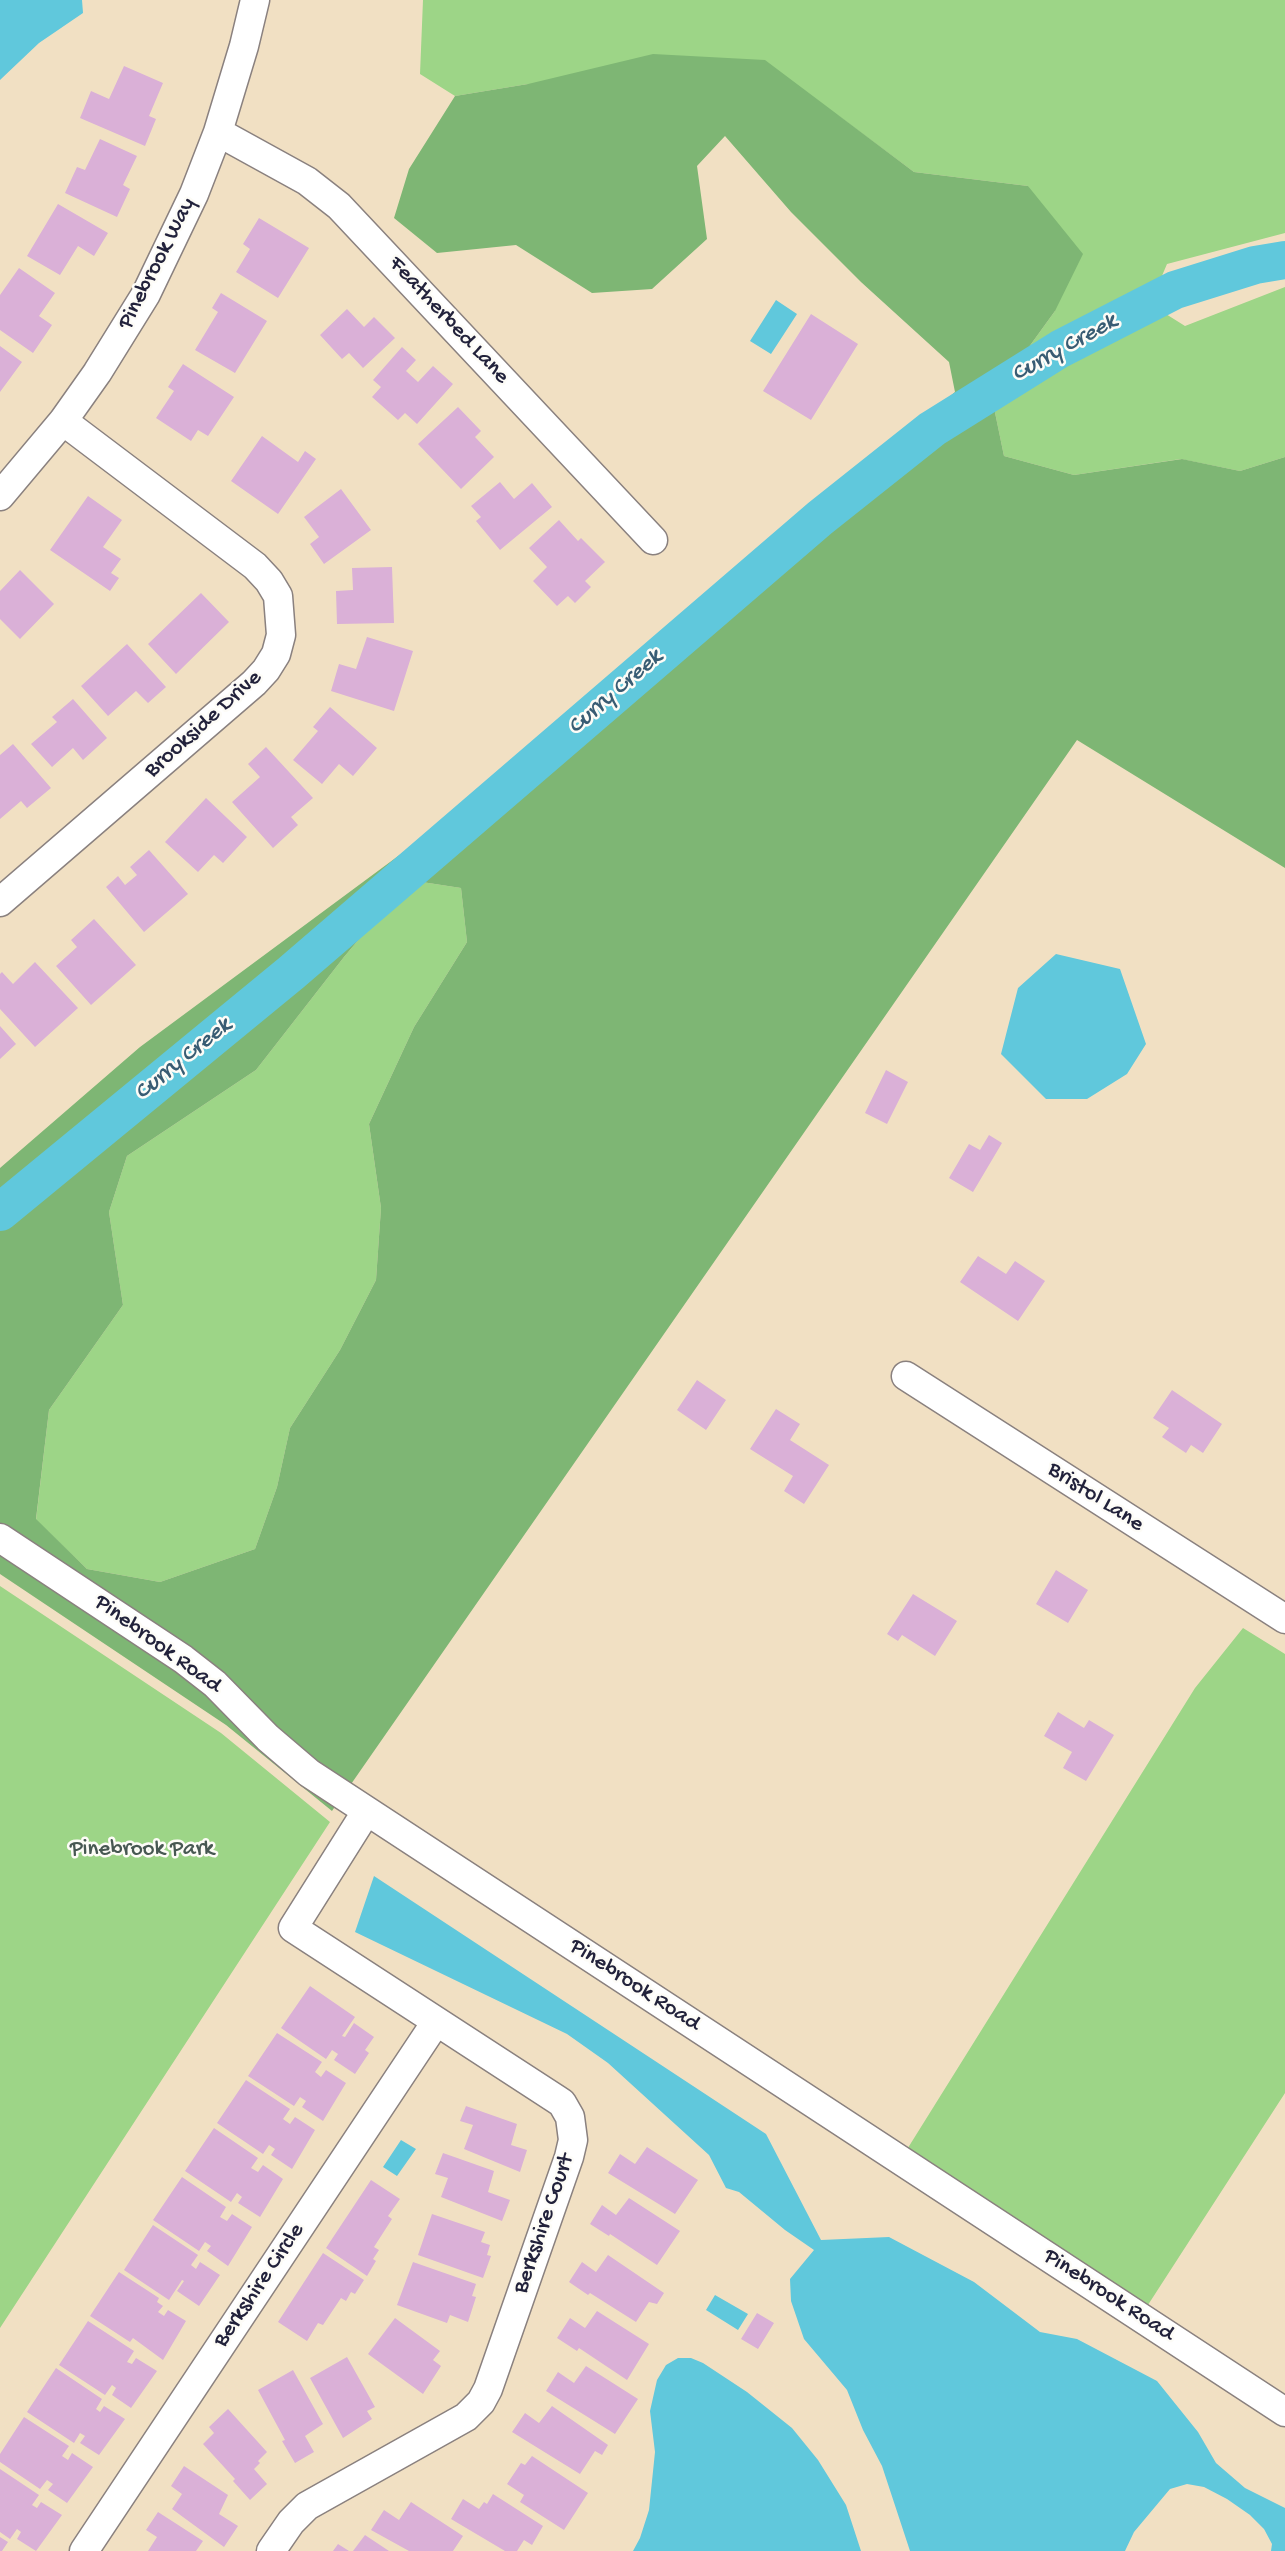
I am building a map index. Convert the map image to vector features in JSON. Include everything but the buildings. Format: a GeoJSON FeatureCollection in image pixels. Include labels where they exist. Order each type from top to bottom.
{"type":"FeatureCollection","features":[{"type":"Feature","properties":{"kind":"street","name":"Pinebrook Way"},"geometry":{"type":"LineString","coordinates":[[0,496],[63,421],[146,294],[194,194],[218,132],[256,0]]}},
{"type":"Feature","properties":{"kind":"street","name":"Featherbed Lane"},"geometry":{"type":"LineString","coordinates":[[218,132],[307,181],[339,206],[653,540]]}},
{"type":"Feature","properties":{"kind":"street","name":"Brookside Drive"},"geometry":{"type":"LineString","coordinates":[[0,902],[254,683],[276,654],[281,635],[278,596],[255,566],[63,421]]}},
{"type":"Feature","properties":{"kind":"street","name":"Bristol Lane"},"geometry":{"type":"LineString","coordinates":[[906,1376],[1285,1619]]}},
{"type":"Feature","properties":{"kind":"street","name":"Pinebrook Road"},"geometry":{"type":"LineString","coordinates":[[0,1538],[183,1659],[215,1684],[287,1756],[366,1812],[1285,2412]]}},
{"type":"Feature","properties":{"kind":"street","name":"Berkshire Court"},"geometry":{"type":"LineString","coordinates":[[271,2551],[291,2522],[307,2506],[456,2423],[481,2402],[488,2389],[573,2140],[573,2125],[562,2103],[293,1928],[366,1812]]}},
{"type":"Feature","properties":{"kind":"street","name":"Berkshire Circle"},"geometry":{"type":"LineString","coordinates":[[84,2551],[436,2022]]}},
{"type":"Feature","properties":{"kind":"green space"},"geometry":{"type":"Polygon","coordinates":[[[423,0],[1285,0],[1285,233],[1167,264],[1150,304],[1185,326],[1285,287],[1285,457],[1240,471],[1181,459],[1074,475],[1004,456],[992,398],[1055,311],[1028,186],[914,172],[836,114],[528,84],[455,96],[420,74],[423,0]]]}},
{"type":"Feature","properties":{"kind":"green space"},"geometry":{"type":"Polygon","coordinates":[[[653,54],[765,60],[914,172],[1028,186],[1083,254],[1055,311],[992,398],[1004,456],[1074,475],[1182,459],[1240,471],[1285,457],[1285,868],[1077,740],[349,1787],[0,1526],[0,1168],[140,1047],[509,774],[955,392],[949,362],[861,282],[791,212],[725,136],[697,166],[707,239],[652,289],[592,293],[516,245],[437,253],[394,218],[409,169],[455,96],[528,84],[653,54]],[[409,880],[344,957],[256,1070],[127,1156],[109,1212],[123,1305],[49,1410],[36,1519],[87,1569],[160,1582],[255,1549],[277,1487],[290,1428],[340,1350],[376,1280],[381,1208],[369,1124],[414,1027],[467,942],[461,888],[409,880]]]}},
{"type":"Feature","properties":{"kind":"green space"},"geometry":{"type":"Polygon","coordinates":[[[409,880],[461,888],[467,942],[414,1027],[369,1124],[381,1208],[376,1280],[340,1350],[290,1428],[277,1487],[255,1549],[160,1582],[87,1569],[36,1520],[49,1410],[123,1305],[109,1212],[127,1156],[256,1070],[344,957],[409,880]]]}},
{"type":"Feature","properties":{"kind":"green space"},"geometry":{"type":"Polygon","coordinates":[[[0,1552],[177,1667],[336,1805],[332,1811],[226,1725],[0,1574],[0,1552]]]}},
{"type":"Feature","properties":{"kind":"green space","name":"Pinebrook Park"},"geometry":{"type":"Polygon","coordinates":[[[0,1586],[221,1733],[330,1822],[0,2328],[0,1586]]]}},
{"type":"Feature","properties":{"kind":"green space"},"geometry":{"type":"Polygon","coordinates":[[[1243,1628],[1285,1654],[1285,2093],[1146,2308],[906,2151],[1195,1688],[1243,1628]]]}},
{"type":"Feature","properties":{"kind":"water"},"geometry":{"type":"Polygon","coordinates":[[[0,0],[82,0],[83,13],[39,43],[0,80],[0,0]]]}},
{"type":"Feature","properties":{"kind":"water"},"geometry":{"type":"Polygon","coordinates":[[[776,300],[797,314],[771,354],[750,341],[776,300]]]}},
{"type":"Feature","properties":{"kind":"water"},"geometry":{"type":"Polygon","coordinates":[[[1056,954],[1120,969],[1146,1044],[1127,1074],[1087,1099],[1046,1099],[1001,1054],[1018,988],[1056,954]]]}},
{"type":"Feature","properties":{"kind":"water"},"geometry":{"type":"Polygon","coordinates":[[[374,1876],[766,2134],[821,2240],[889,2237],[974,2282],[1040,2332],[1077,2339],[1157,2381],[1198,2432],[1216,2463],[1245,2488],[1285,2508],[1285,2551],[1271,2551],[1272,2544],[1264,2529],[1227,2499],[1204,2487],[1187,2484],[1170,2489],[1134,2532],[1125,2551],[910,2551],[882,2466],[863,2430],[847,2390],[804,2339],[791,2301],[790,2279],[814,2250],[739,2192],[726,2188],[709,2155],[608,2063],[567,2034],[355,1932],[374,1876]]]}},
{"type":"Feature","properties":{"kind":"water"},"geometry":{"type":"Polygon","coordinates":[[[401,2140],[416,2149],[397,2176],[383,2167],[401,2140]]]}},
{"type":"Feature","properties":{"kind":"water"},"geometry":{"type":"Polygon","coordinates":[[[715,2295],[748,2314],[738,2330],[706,2310],[715,2295]]]}},
{"type":"Feature","properties":{"kind":"water"},"geometry":{"type":"Polygon","coordinates":[[[678,2358],[691,2358],[703,2363],[747,2392],[792,2428],[818,2460],[846,2505],[861,2551],[633,2551],[649,2510],[655,2452],[650,2411],[657,2380],[666,2365],[678,2358]]]}},
{"type":"Feature","properties":{"kind":"waterway","name":"Curry Creek"},"geometry":{"type":"LineString","coordinates":[[0,1212],[291,973],[820,518],[932,429],[1060,349],[1175,290],[1255,265],[1285,260]]}}]}
